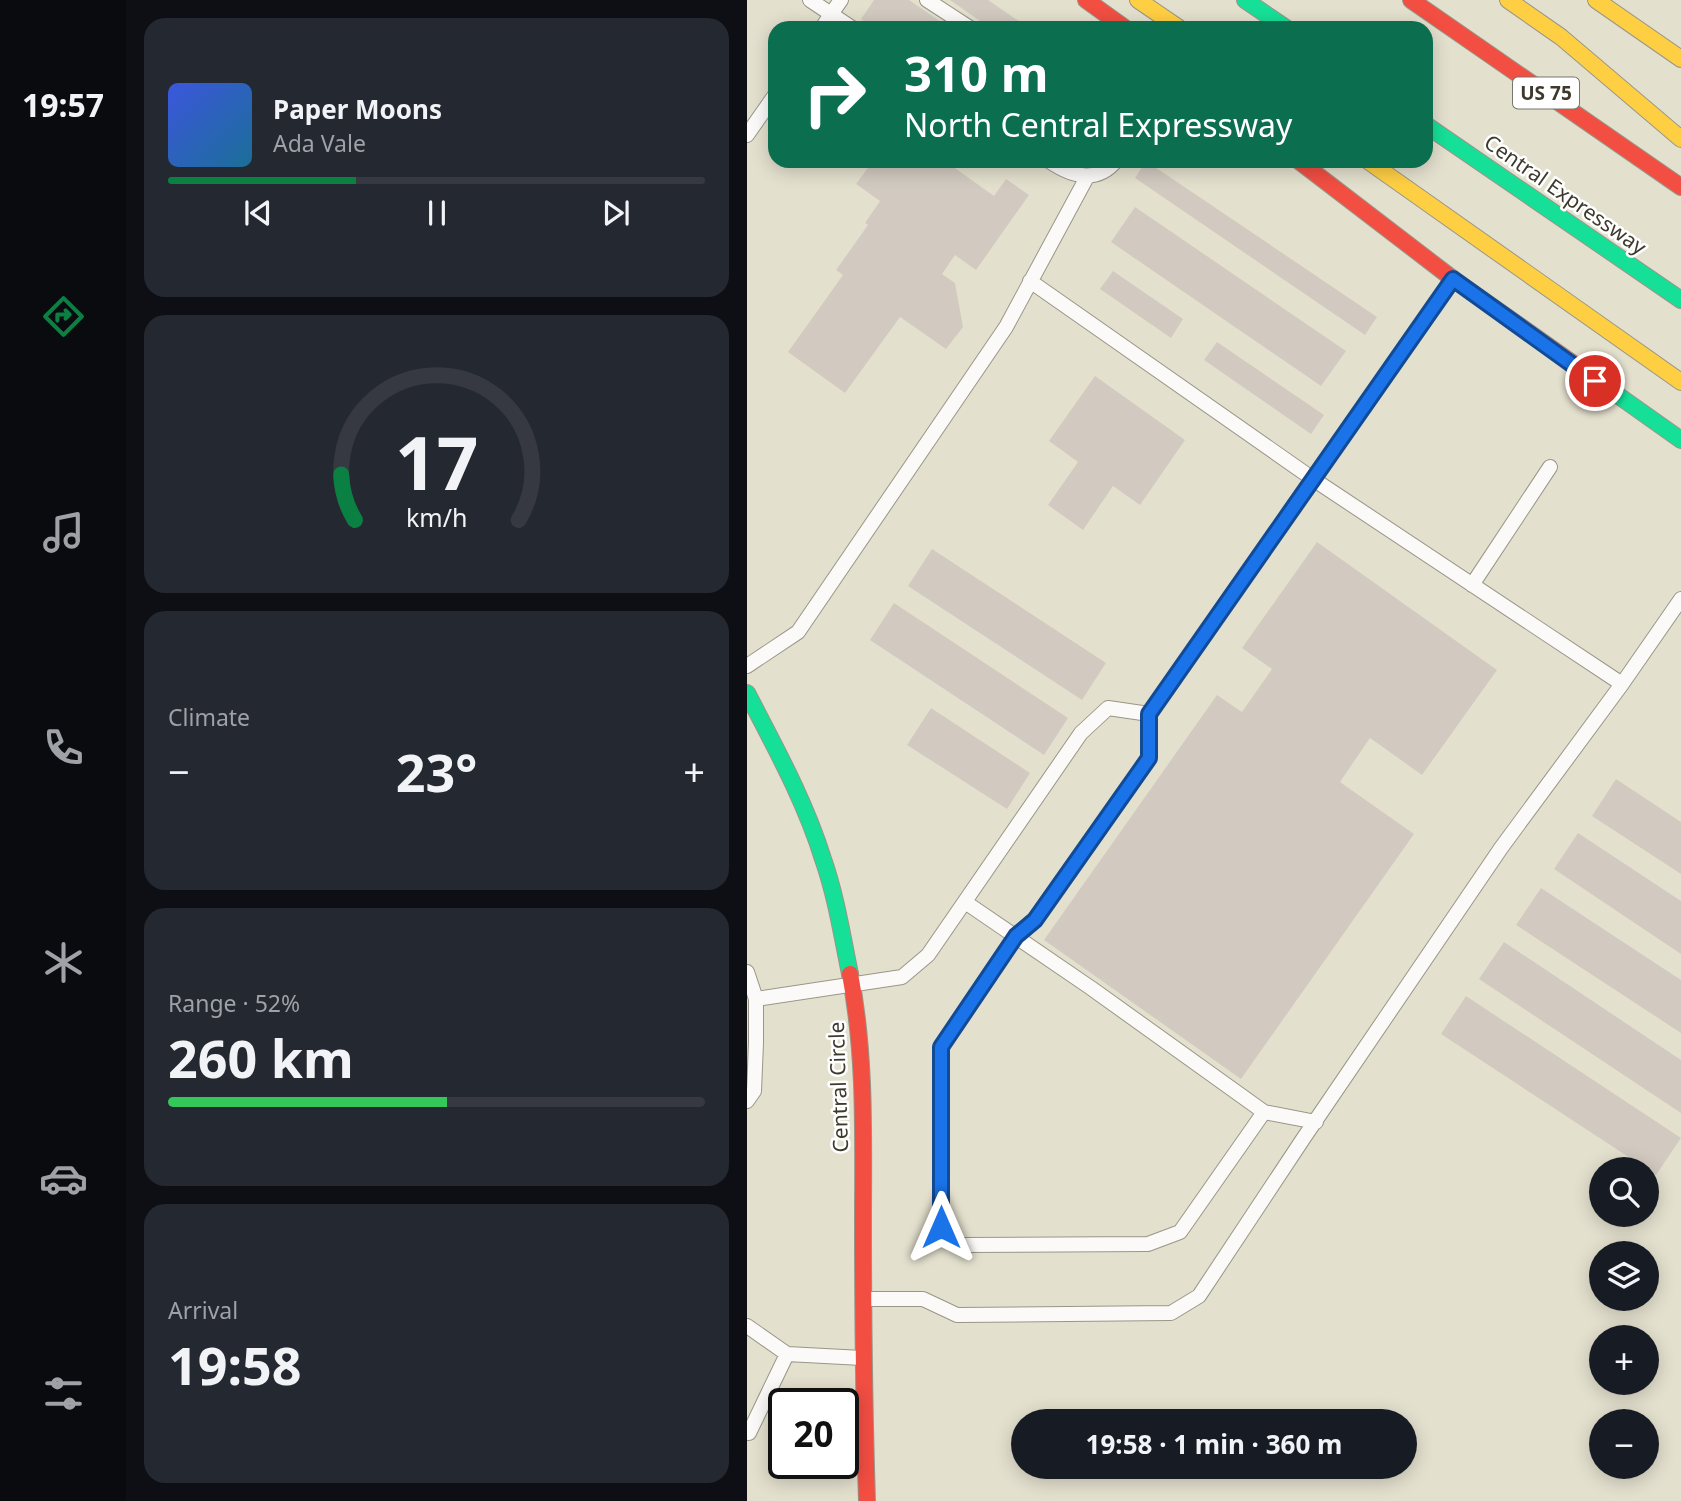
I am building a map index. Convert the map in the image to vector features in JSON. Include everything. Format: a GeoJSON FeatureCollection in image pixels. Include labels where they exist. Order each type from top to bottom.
{"type":"FeatureCollection","features":[{"type":"Feature","properties":{"kind":"main road"},"geometry":{"type":"LineString","coordinates":[[1086,0],[1115,21]]}},
{"type":"Feature","properties":{"kind":"main road"},"geometry":{"type":"LineString","coordinates":[[1138,0],[1169,21]]}},
{"type":"Feature","properties":{"kind":"main road"},"geometry":{"type":"LineString","coordinates":[[1245,0],[1276,21]]}},
{"type":"Feature","properties":{"kind":"main road","name":"US 75"},"geometry":{"type":"LineString","coordinates":[[1411,0],[1681,187]]}},
{"type":"Feature","properties":{"kind":"main road"},"geometry":{"type":"LineString","coordinates":[[1508,0],[1561,37],[1681,139]]}},
{"type":"Feature","properties":{"kind":"main road"},"geometry":{"type":"LineString","coordinates":[[1596,0],[1681,59]]}},
{"type":"Feature","properties":{"kind":"main road","name":"Central Expressway"},"geometry":{"type":"LineString","coordinates":[[1433,130],[1681,300]]}},
{"type":"Feature","properties":{"kind":"main road"},"geometry":{"type":"LineString","coordinates":[[1308,168],[1453,279],[1681,440]]}},
{"type":"Feature","properties":{"kind":"main road"},"geometry":{"type":"LineString","coordinates":[[1378,168],[1681,382]]}},
{"type":"Feature","properties":{"kind":"main road","name":"Central Circle"},"geometry":{"type":"LineString","coordinates":[[747,692],[800,797],[823,857],[836,902],[853,985],[863,1079],[863,1358],[867,1501]]}},
{"type":"Feature","properties":{"kind":"lane"},"geometry":{"type":"LineString","coordinates":[[811,0],[842,21]]}},
{"type":"Feature","properties":{"kind":"lane"},"geometry":{"type":"LineString","coordinates":[[826,21],[841,0]]}},
{"type":"Feature","properties":{"kind":"lane"},"geometry":{"type":"LineString","coordinates":[[927,0],[959,21]]}},
{"type":"Feature","properties":{"kind":"lane"},"geometry":{"type":"LineString","coordinates":[[747,135],[768,105]]}},
{"type":"Feature","properties":{"kind":"lane"},"geometry":{"type":"LineString","coordinates":[[1059,168],[1087,177],[1109,168]]}},
{"type":"Feature","properties":{"kind":"lane"},"geometry":{"type":"LineString","coordinates":[[747,666],[798,632],[1006,327],[1087,177]]}},
{"type":"Feature","properties":{"kind":"lane"},"geometry":{"type":"LineString","coordinates":[[1264,1112],[1180,1232],[1148,1244],[962,1245],[946,1240],[941,1227],[941,1047],[1016,936],[1035,920],[1149,758],[1149,714],[1453,279]]}},
{"type":"Feature","properties":{"kind":"lane"},"geometry":{"type":"LineString","coordinates":[[1030,281],[1313,479],[1622,684]]}},
{"type":"Feature","properties":{"kind":"lane"},"geometry":{"type":"LineString","coordinates":[[1472,584],[1550,467]]}},
{"type":"Feature","properties":{"kind":"lane"},"geometry":{"type":"LineString","coordinates":[[863,1299],[923,1299],[957,1315],[1171,1312],[1199,1296],[1501,848],[1681,600]]}},
{"type":"Feature","properties":{"kind":"lane"},"geometry":{"type":"LineString","coordinates":[[756,999],[902,976],[928,955],[1081,733],[1108,708],[1149,714]]}},
{"type":"Feature","properties":{"kind":"lane"},"geometry":{"type":"LineString","coordinates":[[965,902],[1264,1112],[1316,1122]]}},
{"type":"Feature","properties":{"kind":"lane"},"geometry":{"type":"LineString","coordinates":[[747,972],[756,999],[754,1091],[747,1101]]}},
{"type":"Feature","properties":{"kind":"lane"},"geometry":{"type":"LineString","coordinates":[[747,1326],[787,1354],[863,1358]]}},
{"type":"Feature","properties":{"kind":"lane"},"geometry":{"type":"LineString","coordinates":[[749,1433],[787,1354]]}},
{"type":"Feature","properties":{"kind":"building"},"geometry":{"type":"Polygon","coordinates":[[[874,0],[909,0],[940,21],[864,21],[861,19],[874,0]]]}},
{"type":"Feature","properties":{"kind":"building"},"geometry":{"type":"Polygon","coordinates":[[[950,0],[988,0],[1019,21],[980,21],[950,0]]]}},
{"type":"Feature","properties":{"kind":"building"},"geometry":{"type":"Polygon","coordinates":[[[868,168],[955,168],[994,196],[1006,179],[1029,195],[976,270],[955,255],[942,274],[955,283],[963,327],[946,349],[900,317],[845,393],[788,352],[843,275],[836,270],[868,225],[865,223],[880,201],[856,184],[868,168]]]}},
{"type":"Feature","properties":{"kind":"building"},"geometry":{"type":"Polygon","coordinates":[[[1141,168],[1156,168],[1377,317],[1365,335],[1135,178],[1141,168]]]}},
{"type":"Feature","properties":{"kind":"building"},"geometry":{"type":"Polygon","coordinates":[[[1135,207],[1346,351],[1321,386],[1111,242],[1135,207]]]}},
{"type":"Feature","properties":{"kind":"building"},"geometry":{"type":"Polygon","coordinates":[[[1113,271],[1183,319],[1171,338],[1100,289],[1113,271]]]}},
{"type":"Feature","properties":{"kind":"building"},"geometry":{"type":"Polygon","coordinates":[[[1217,342],[1324,415],[1311,434],[1204,360],[1217,342]]]}},
{"type":"Feature","properties":{"kind":"building"},"geometry":{"type":"Polygon","coordinates":[[[1095,376],[1185,440],[1140,505],[1113,486],[1083,530],[1048,505],[1078,462],[1049,441],[1095,376]]]}},
{"type":"Feature","properties":{"kind":"building"},"geometry":{"type":"Polygon","coordinates":[[[1317,542],[1497,670],[1422,775],[1370,738],[1340,782],[1414,834],[1241,1079],[1044,940],[1217,695],[1242,712],[1272,669],[1242,648],[1317,542]]]}},
{"type":"Feature","properties":{"kind":"building"},"geometry":{"type":"Polygon","coordinates":[[[932,549],[1106,663],[1082,700],[908,586],[932,549]]]}},
{"type":"Feature","properties":{"kind":"building"},"geometry":{"type":"Polygon","coordinates":[[[894,603],[1068,718],[1044,755],[870,640],[894,603]]]}},
{"type":"Feature","properties":{"kind":"building"},"geometry":{"type":"Polygon","coordinates":[[[931,708],[1030,773],[1007,809],[907,745],[931,708]]]}},
{"type":"Feature","properties":{"kind":"building"},"geometry":{"type":"Polygon","coordinates":[[[1616,779],[1681,822],[1681,874],[1592,816],[1616,779]]]}},
{"type":"Feature","properties":{"kind":"building"},"geometry":{"type":"Polygon","coordinates":[[[1578,833],[1681,901],[1681,954],[1554,869],[1578,833]]]}},
{"type":"Feature","properties":{"kind":"building"},"geometry":{"type":"Polygon","coordinates":[[[1541,888],[1681,980],[1681,1033],[1516,925],[1541,888]]]}},
{"type":"Feature","properties":{"kind":"building"},"geometry":{"type":"Polygon","coordinates":[[[1504,942],[1681,1060],[1681,1113],[1479,979],[1504,942]]]}},
{"type":"Feature","properties":{"kind":"building"},"geometry":{"type":"Polygon","coordinates":[[[1466,996],[1681,1138],[1659,1171],[1659,1157],[1629,1157],[1441,1034],[1466,996]]]}},
{"type":"Feature","properties":{"kind":"traffic: fast"},"geometry":{"type":"LineString","coordinates":[[1245,0],[1276,21]]}},
{"type":"Feature","properties":{"kind":"traffic: fast"},"geometry":{"type":"LineString","coordinates":[[1433,130],[1681,300]]}},
{"type":"Feature","properties":{"kind":"traffic: fast"},"geometry":{"type":"LineString","coordinates":[[1602,384],[1681,440]]}},
{"type":"Feature","properties":{"kind":"traffic: fast"},"geometry":{"type":"LineString","coordinates":[[747,693],[789,774],[816,837],[832,887],[850,974]]}},
{"type":"Feature","properties":{"kind":"traffic: slow"},"geometry":{"type":"LineString","coordinates":[[1138,0],[1169,21]]}},
{"type":"Feature","properties":{"kind":"traffic: slow"},"geometry":{"type":"LineString","coordinates":[[1508,0],[1561,37],[1681,139]]}},
{"type":"Feature","properties":{"kind":"traffic: slow"},"geometry":{"type":"LineString","coordinates":[[1596,0],[1681,59]]}},
{"type":"Feature","properties":{"kind":"traffic: slow"},"geometry":{"type":"LineString","coordinates":[[1378,168],[1681,382]]}},
{"type":"Feature","properties":{"kind":"traffic: jam"},"geometry":{"type":"LineString","coordinates":[[1086,0],[1115,21]]}},
{"type":"Feature","properties":{"kind":"traffic: jam"},"geometry":{"type":"LineString","coordinates":[[1411,0],[1681,187]]}},
{"type":"Feature","properties":{"kind":"traffic: jam"},"geometry":{"type":"LineString","coordinates":[[1308,168],[1453,279],[1602,384]]}},
{"type":"Feature","properties":{"kind":"traffic: jam"},"geometry":{"type":"LineString","coordinates":[[850,974],[859,1036],[863,1098],[863,1328],[867,1501]]}},
{"type":"Feature","properties":{"kind":"route"},"geometry":{"type":"LineString","coordinates":[[941,1227],[941,1047],[1016,936],[1035,920],[1149,758],[1149,714],[1453,279],[1595,381]]}}]}
